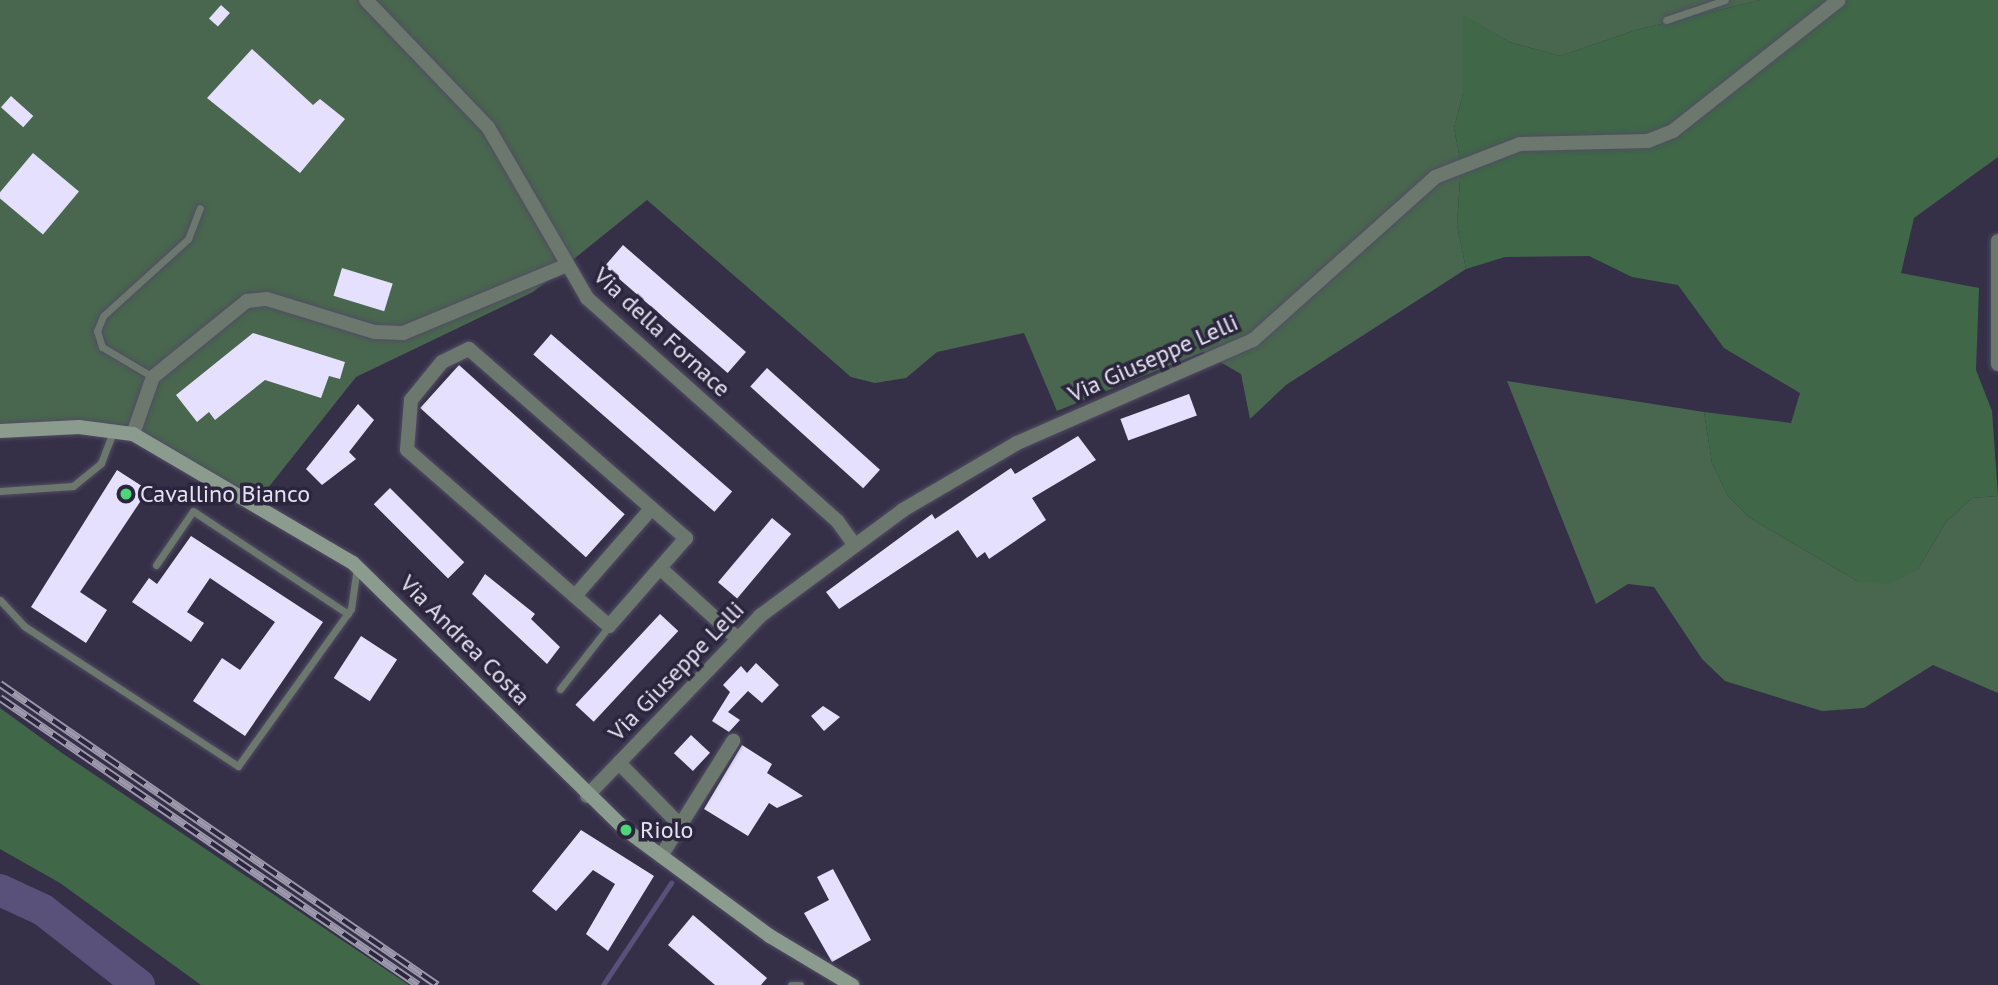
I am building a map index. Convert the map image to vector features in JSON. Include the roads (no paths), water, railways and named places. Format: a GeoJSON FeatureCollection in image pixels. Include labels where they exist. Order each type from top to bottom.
{"type":"FeatureCollection","features":[{"type":"Feature","properties":{"kind":"main road","name":"Via Andrea Costa"},"geometry":{"type":"LineString","coordinates":[[0,431],[114,429],[133,434],[358,567],[587,796],[661,856],[778,942],[852,985]]}},
{"type":"Feature","properties":{"kind":"street","name":"Via della Fornace"},"geometry":{"type":"LineString","coordinates":[[366,0],[488,127],[565,266],[587,298],[838,522],[853,542]]}},
{"type":"Feature","properties":{"kind":"street","name":"Via Giuseppe Lelli"},"geometry":{"type":"LineString","coordinates":[[587,796],[737,638],[853,542],[1017,443],[1253,340],[1435,177],[1520,144],[1648,141],[1674,131],[1839,0]]}},
{"type":"Feature","properties":{"kind":"street"},"geometry":{"type":"LineString","coordinates":[[1998,241],[1998,364]]}},
{"type":"Feature","properties":{"kind":"street"},"geometry":{"type":"LineString","coordinates":[[133,434],[153,377],[256,298],[374,332],[402,333],[565,266]]}},
{"type":"Feature","properties":{"kind":"street"},"geometry":{"type":"LineString","coordinates":[[458,351],[480,354],[686,538],[660,568],[609,626],[407,450],[411,400],[442,362],[458,351]]}},
{"type":"Feature","properties":{"kind":"street"},"geometry":{"type":"LineString","coordinates":[[575,596],[651,509]]}},
{"type":"Feature","properties":{"kind":"street"},"geometry":{"type":"LineString","coordinates":[[660,568],[737,638]]}},
{"type":"Feature","properties":{"kind":"street"},"geometry":{"type":"LineString","coordinates":[[661,856],[678,823],[733,741]]}},
{"type":"Feature","properties":{"kind":"street"},"geometry":{"type":"LineString","coordinates":[[619,763],[678,823]]}},
{"type":"Feature","properties":{"kind":"lane"},"geometry":{"type":"LineString","coordinates":[[1666,20],[1725,0]]}},
{"type":"Feature","properties":{"kind":"lane"},"geometry":{"type":"LineString","coordinates":[[153,377],[102,347],[97,331],[103,317],[188,239],[200,208]]}},
{"type":"Feature","properties":{"kind":"lane"},"geometry":{"type":"LineString","coordinates":[[0,491],[74,486],[101,463],[114,429]]}},
{"type":"Feature","properties":{"kind":"lane"},"geometry":{"type":"LineString","coordinates":[[156,565],[193,511],[348,614]]}},
{"type":"Feature","properties":{"kind":"lane"},"geometry":{"type":"LineString","coordinates":[[0,600],[24,626],[225,762],[238,765],[348,614],[358,567]]}},
{"type":"Feature","properties":{"kind":"lane"},"geometry":{"type":"LineString","coordinates":[[560,689],[609,626]]}},
{"type":"Feature","properties":{"kind":"lane"},"geometry":{"type":"LineString","coordinates":[[791,985],[800,985]]}},
{"type":"Feature","properties":{"kind":"waterway"},"geometry":{"type":"LineString","coordinates":[[603,985],[671,883]]}},
{"type":"Feature","properties":{"kind":"waterway"},"geometry":{"type":"LineString","coordinates":[[0,890],[43,910],[139,985]]}},
{"type":"Feature","properties":{"kind":"railway"},"geometry":{"type":"LineString","coordinates":[[0,684],[437,985]]}},
{"type":"Feature","properties":{"kind":"railway"},"geometry":{"type":"LineString","coordinates":[[0,698],[418,985]]}},
{"type":"Feature","properties":{"kind":"place","name":"Cavallino Bianco"},"geometry":{"type":"Point","coordinates":[126,494]}},
{"type":"Feature","properties":{"kind":"place","name":"Riolo"},"geometry":{"type":"Point","coordinates":[626,830]}}]}
